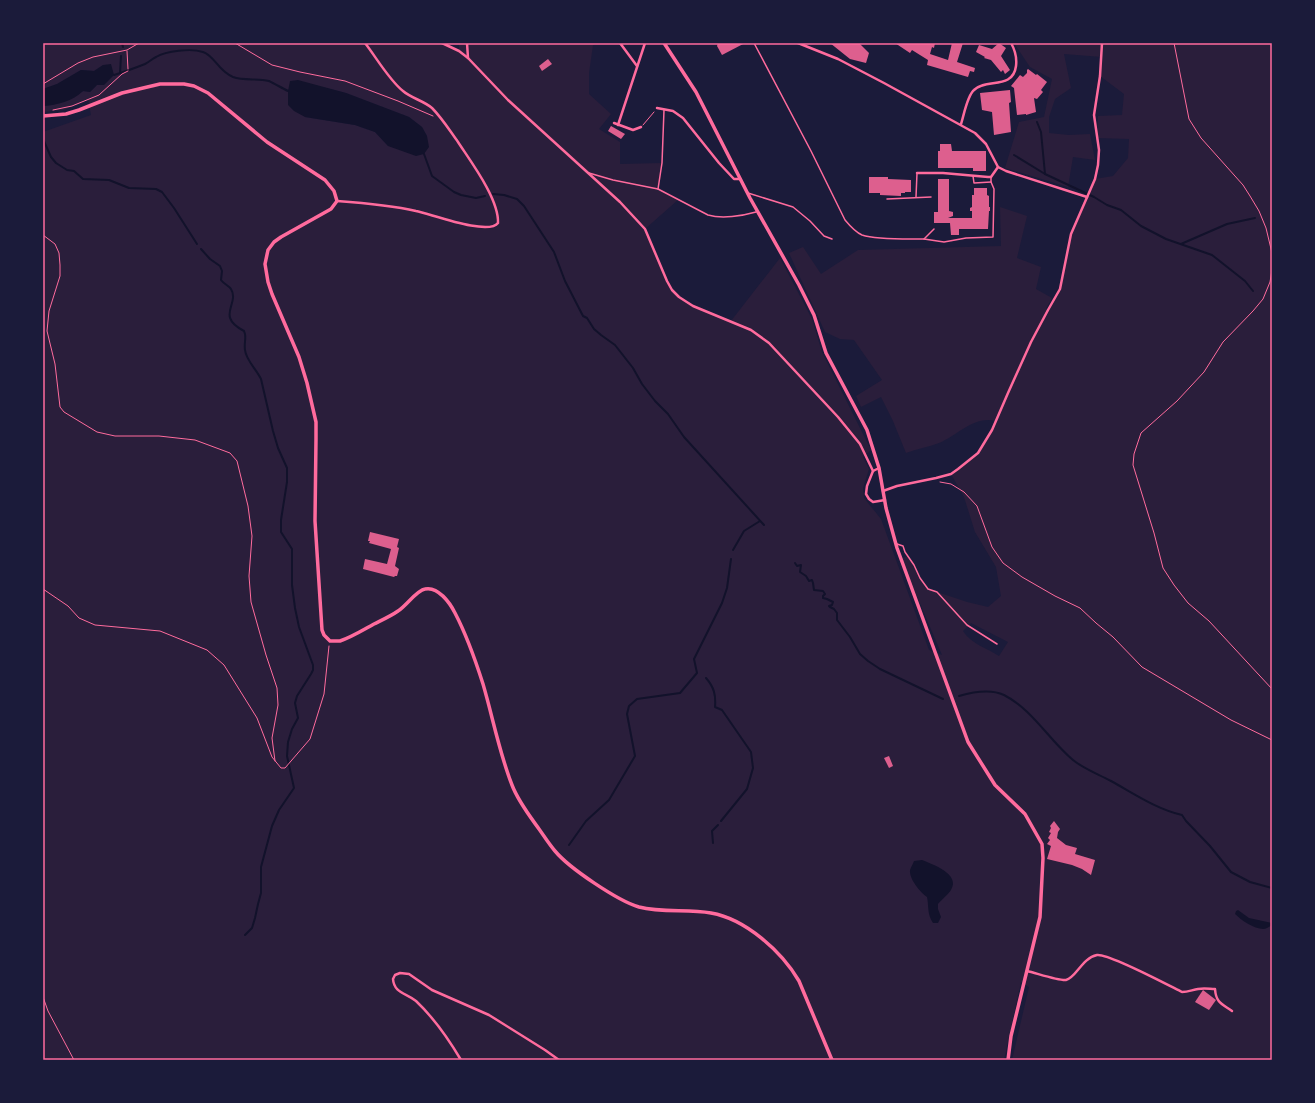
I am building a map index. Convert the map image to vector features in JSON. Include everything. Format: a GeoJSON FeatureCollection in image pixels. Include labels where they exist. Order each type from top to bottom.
{"type":"FeatureCollection","features":[{"type":"Feature","properties":{"kind":"street"},"geometry":{"type":"LineString","coordinates":[[337,202],[374,203],[417,211],[474,226],[493,227],[498,223],[494,203],[487,188],[472,163],[444,123],[431,108],[403,91],[395,83],[365,43]]}},
{"type":"Feature","properties":{"kind":"street"},"geometry":{"type":"LineString","coordinates":[[442,43],[459,51],[468,58],[508,100],[620,202],[645,229],[667,281],[672,290],[679,297],[693,306],[751,330],[769,343],[838,417],[860,444],[873,471]]}},
{"type":"Feature","properties":{"kind":"street"},"geometry":{"type":"LineString","coordinates":[[467,43],[468,58]]}},
{"type":"Feature","properties":{"kind":"street"},"geometry":{"type":"LineString","coordinates":[[620,43],[637,67]]}},
{"type":"Feature","properties":{"kind":"street"},"geometry":{"type":"LineString","coordinates":[[641,127],[633,130],[616,124],[645,43]]}},
{"type":"Feature","properties":{"kind":"street"},"geometry":{"type":"LineString","coordinates":[[664,43],[696,92],[740,179],[808,303],[826,353],[867,430],[879,468],[896,544],[968,742],[996,786],[1025,814],[1042,844],[1043,858],[1040,917],[1011,1036],[1008,1060]]}},
{"type":"Feature","properties":{"kind":"street"},"geometry":{"type":"LineString","coordinates":[[798,43],[838,58],[961,124],[975,133],[986,144],[998,167],[1006,171],[1087,197]]}},
{"type":"Feature","properties":{"kind":"street"},"geometry":{"type":"LineString","coordinates":[[961,124],[970,94],[974,89],[979,86],[1006,81],[1011,78],[1016,70],[1017,60],[1011,43]]}},
{"type":"Feature","properties":{"kind":"street"},"geometry":{"type":"LineString","coordinates":[[883,491],[897,486],[930,480],[951,474],[978,453],[992,430],[1034,336],[1060,289],[1071,234],[1095,179],[1098,166],[1098,150],[1094,116],[1102,43]]}},
{"type":"Feature","properties":{"kind":"street"},"geometry":{"type":"LineString","coordinates":[[43,116],[66,114],[122,93],[160,84],[184,84],[194,86],[208,93],[267,142],[325,180],[334,191],[337,202]]}},
{"type":"Feature","properties":{"kind":"street"},"geometry":{"type":"LineString","coordinates":[[657,108],[673,111],[683,118],[719,163],[734,179],[740,179]]}},
{"type":"Feature","properties":{"kind":"street"},"geometry":{"type":"LineString","coordinates":[[917,173],[943,173],[991,177],[998,167]]}},
{"type":"Feature","properties":{"kind":"street"},"geometry":{"type":"LineString","coordinates":[[337,202],[326,212],[274,242],[268,250],[265,264],[272,294],[299,357],[316,422],[317,554],[322,630],[324,635],[330,641],[340,641],[396,612],[406,605],[420,590],[430,589],[440,594],[455,612],[479,673],[512,785],[520,803],[556,852],[575,869],[594,882],[637,906],[661,910],[712,913],[738,923],[761,938],[781,955],[796,975],[832,1060]]}},
{"type":"Feature","properties":{"kind":"street"},"geometry":{"type":"LineString","coordinates":[[879,468],[873,471],[867,486],[866,494],[873,502],[885,500]]}},
{"type":"Feature","properties":{"kind":"street"},"geometry":{"type":"LineString","coordinates":[[1027,971],[1067,980],[1071,978],[1085,960],[1096,955],[1100,955],[1113,959],[1182,992],[1189,992],[1197,989],[1215,990],[1216,997],[1219,1001],[1232,1011]]}},
{"type":"Feature","properties":{"kind":"street"},"geometry":{"type":"LineString","coordinates":[[461,1060],[430,1014],[413,999],[397,990],[393,979],[395,975],[400,973],[409,974],[432,990],[489,1015],[559,1060]]}},
{"type":"Feature","properties":{"kind":"lane"},"geometry":{"type":"LineString","coordinates":[[754,43],[846,220],[851,228],[860,234],[872,237],[924,239],[944,242],[966,238],[993,237],[994,189],[991,182],[991,177]]}},
{"type":"Feature","properties":{"kind":"lane"},"geometry":{"type":"LineString","coordinates":[[658,189],[664,148],[664,110]]}},
{"type":"Feature","properties":{"kind":"lane"},"geometry":{"type":"LineString","coordinates":[[587,172],[613,180],[658,189],[708,215],[733,216],[758,211]]}},
{"type":"Feature","properties":{"kind":"lane"},"geometry":{"type":"LineString","coordinates":[[916,197],[917,173]]}},
{"type":"Feature","properties":{"kind":"lane"},"geometry":{"type":"LineString","coordinates":[[973,176],[974,183],[991,182]]}},
{"type":"Feature","properties":{"kind":"lane"},"geometry":{"type":"LineString","coordinates":[[748,193],[793,207],[824,236],[832,239]]}},
{"type":"Feature","properties":{"kind":"lane"},"geometry":{"type":"LineString","coordinates":[[887,198],[931,197]]}},
{"type":"Feature","properties":{"kind":"lane"},"geometry":{"type":"LineString","coordinates":[[924,239],[934,229]]}},
{"type":"Feature","properties":{"kind":"lane"},"geometry":{"type":"LineString","coordinates":[[896,544],[903,546],[920,578],[928,589],[937,592],[967,625],[997,644]]}},
{"type":"Feature","properties":{"kind":"path"},"geometry":{"type":"LineString","coordinates":[[43,84],[78,63],[93,57],[127,50],[139,43]]}},
{"type":"Feature","properties":{"kind":"path"},"geometry":{"type":"LineString","coordinates":[[235,43],[272,65],[345,81],[428,114]]}},
{"type":"Feature","properties":{"kind":"path"},"geometry":{"type":"LineString","coordinates":[[1174,43],[1189,119],[1201,138],[1243,185],[1250,196],[1259,211],[1266,228],[1272,253]]}},
{"type":"Feature","properties":{"kind":"path"},"geometry":{"type":"LineString","coordinates":[[53,110],[72,106],[99,95],[128,70],[127,50]]}},
{"type":"Feature","properties":{"kind":"path"},"geometry":{"type":"LineString","coordinates":[[641,127],[657,108]]}},
{"type":"Feature","properties":{"kind":"path"},"geometry":{"type":"LineString","coordinates":[[43,235],[55,244],[59,253],[60,276],[49,311],[47,331],[55,364],[60,407],[64,412],[97,432],[115,436],[160,436],[195,440],[230,453],[237,461],[248,506],[252,536],[249,576],[251,602],[277,688],[278,705],[272,738],[275,761]]}},
{"type":"Feature","properties":{"kind":"path"},"geometry":{"type":"LineString","coordinates":[[1272,270],[1270,282],[1263,299],[1223,342],[1204,372],[1177,401],[1141,433],[1134,454],[1133,464],[1163,568],[1174,585],[1188,602],[1209,621],[1272,689]]}},
{"type":"Feature","properties":{"kind":"path"},"geometry":{"type":"LineString","coordinates":[[930,480],[951,484],[964,492],[977,506],[992,547],[1003,563],[1022,577],[1055,596],[1080,608],[1113,637],[1142,667],[1231,720],[1272,740]]}},
{"type":"Feature","properties":{"kind":"path"},"geometry":{"type":"LineString","coordinates":[[43,589],[68,606],[80,618],[95,625],[112,628],[160,631],[207,650],[224,665],[257,718],[272,757],[281,768],[285,768],[287,766],[310,739],[324,694],[330,641]]}},
{"type":"Feature","properties":{"kind":"path"},"geometry":{"type":"LineString","coordinates":[[43,997],[48,1011],[74,1060]]}},
{"type":"Feature","properties":{"kind":"shaded area"},"geometry":{"type":"Polygon","coordinates":[[[43,43],[442,43],[459,50],[459,43],[597,43],[593,45],[589,73],[589,94],[611,114],[599,129],[620,142],[620,164],[662,163],[658,189],[679,199],[645,229],[672,290],[692,305],[731,321],[780,258],[812,319],[822,352],[871,450],[863,457],[869,469],[863,488],[864,498],[881,519],[929,650],[942,655],[901,559],[907,556],[928,589],[967,602],[988,607],[1001,596],[996,567],[975,532],[964,497],[951,474],[978,453],[996,421],[988,420],[973,423],[946,440],[906,453],[881,397],[861,407],[856,396],[882,380],[854,340],[840,339],[825,332],[789,253],[803,247],[821,274],[858,250],[1001,246],[1000,207],[1027,216],[1017,258],[1041,267],[1036,289],[1052,298],[1046,309],[1048,310],[1058,295],[1071,234],[1095,179],[1113,176],[1128,158],[1129,139],[1097,138],[1098,116],[1122,115],[1124,94],[1100,76],[1102,57],[1064,54],[1071,88],[1055,99],[1049,117],[1049,133],[1069,135],[1090,134],[1095,160],[1073,157],[1068,187],[1005,168],[1019,122],[1044,117],[1052,79],[1030,67],[1014,43],[1272,43],[1272,1060],[1012,1060],[1029,987],[1021,982],[1004,1060],[43,1060],[43,132],[91,115],[88,99],[64,110],[43,112],[43,106],[53,105],[84,91],[90,92],[97,85],[104,85],[103,65],[94,71],[81,70],[57,84],[43,89],[43,43]],[[322,87],[305,117],[355,125],[375,132],[388,146],[427,136],[422,127],[409,117],[346,93],[322,87]],[[971,623],[963,631],[966,635],[975,643],[999,656],[1008,642],[971,623]]]}},
{"type":"Feature","properties":{"kind":"shaded area"},"geometry":{"type":"Polygon","coordinates":[[[111,64],[114,75],[104,85],[97,85],[90,92],[83,91],[64,102],[43,106],[43,89],[57,84],[81,70],[94,71],[103,65],[111,64]]]}},
{"type":"Feature","properties":{"kind":"shaded area"},"geometry":{"type":"Polygon","coordinates":[[[298,80],[346,93],[409,117],[422,127],[427,136],[429,147],[424,154],[416,156],[388,146],[375,132],[355,125],[305,117],[294,111],[288,105],[290,81],[298,80]]]}},
{"type":"Feature","properties":{"kind":"shaded area"},"geometry":{"type":"Polygon","coordinates":[[[922,860],[944,870],[952,879],[953,884],[951,890],[938,904],[941,917],[938,923],[933,923],[931,920],[927,897],[921,892],[910,874],[914,861],[922,860]]]}},
{"type":"Feature","properties":{"kind":"shaded area"},"geometry":{"type":"Polygon","coordinates":[[[1238,910],[1249,918],[1272,923],[1272,925],[1263,929],[1252,926],[1235,914],[1238,910]]]}},
{"type":"Feature","properties":{"kind":"building"},"geometry":{"type":"Polygon","coordinates":[[[718,43],[745,43],[722,55],[717,46],[718,43]]]}},
{"type":"Feature","properties":{"kind":"building"},"geometry":{"type":"Polygon","coordinates":[[[830,43],[859,43],[869,53],[866,63],[850,59],[830,43]]]}},
{"type":"Feature","properties":{"kind":"building"},"geometry":{"type":"Polygon","coordinates":[[[895,43],[935,43],[930,54],[948,60],[952,43],[963,43],[957,62],[975,68],[974,72],[970,71],[968,77],[927,65],[928,60],[912,50],[910,53],[895,43]]]}},
{"type":"Feature","properties":{"kind":"building"},"geometry":{"type":"Polygon","coordinates":[[[999,43],[1006,48],[1001,56],[1010,70],[1005,74],[1003,70],[1001,72],[991,60],[984,58],[985,57],[976,52],[979,45],[992,49],[999,43]]]}},
{"type":"Feature","properties":{"kind":"building"},"geometry":{"type":"Polygon","coordinates":[[[548,59],[552,64],[542,71],[539,66],[548,59]]]}},
{"type":"Feature","properties":{"kind":"building"},"geometry":{"type":"Polygon","coordinates":[[[1028,69],[1047,82],[1041,90],[1043,92],[1037,99],[1034,98],[1036,112],[1026,115],[1017,115],[1014,88],[1011,86],[1020,75],[1023,77],[1027,73],[1028,69]]]}},
{"type":"Feature","properties":{"kind":"building"},"geometry":{"type":"Polygon","coordinates":[[[1010,90],[1011,102],[1009,103],[1011,132],[994,135],[992,112],[982,110],[980,93],[1010,90]]]}},
{"type":"Feature","properties":{"kind":"building"},"geometry":{"type":"Polygon","coordinates":[[[611,126],[625,134],[621,139],[608,131],[611,126]]]}},
{"type":"Feature","properties":{"kind":"building"},"geometry":{"type":"Polygon","coordinates":[[[940,144],[951,144],[952,151],[986,151],[986,171],[973,171],[973,168],[938,168],[938,151],[940,151],[940,144]]]}},
{"type":"Feature","properties":{"kind":"building"},"geometry":{"type":"Polygon","coordinates":[[[869,177],[888,177],[888,179],[911,180],[911,192],[901,193],[901,196],[869,193],[869,177]]]}},
{"type":"Feature","properties":{"kind":"building"},"geometry":{"type":"Polygon","coordinates":[[[938,179],[949,179],[949,211],[953,212],[953,216],[948,218],[972,218],[972,211],[970,211],[970,208],[972,207],[972,195],[974,195],[974,188],[987,188],[990,207],[988,229],[959,229],[959,235],[951,235],[950,223],[934,223],[934,212],[938,212],[938,179]]]}},
{"type":"Feature","properties":{"kind":"building"},"geometry":{"type":"Polygon","coordinates":[[[370,532],[399,539],[397,547],[399,548],[395,566],[399,569],[397,576],[394,577],[363,569],[365,559],[387,564],[391,549],[369,543],[370,532]]]}},
{"type":"Feature","properties":{"kind":"building"},"geometry":{"type":"Polygon","coordinates":[[[889,756],[893,766],[889,768],[884,758],[889,756]]]}},
{"type":"Feature","properties":{"kind":"building"},"geometry":{"type":"Polygon","coordinates":[[[1054,821],[1060,829],[1057,838],[1066,845],[1077,848],[1075,854],[1095,860],[1091,875],[1072,865],[1047,859],[1051,846],[1047,844],[1050,840],[1048,838],[1051,833],[1049,832],[1051,828],[1050,826],[1054,821]]]}},
{"type":"Feature","properties":{"kind":"building"},"geometry":{"type":"Polygon","coordinates":[[[1203,990],[1216,1000],[1209,1010],[1195,1002],[1203,990]]]}},
{"type":"Feature","properties":{"kind":"waterway"},"geometry":{"type":"LineString","coordinates":[[122,43],[123,47]]}},
{"type":"Feature","properties":{"kind":"waterway"},"geometry":{"type":"LineString","coordinates":[[114,75],[145,64],[166,53],[192,50],[207,54],[224,71],[233,77],[269,81],[288,91]]}},
{"type":"Feature","properties":{"kind":"waterway"},"geometry":{"type":"LineString","coordinates":[[120,73],[121,56]]}},
{"type":"Feature","properties":{"kind":"waterway"},"geometry":{"type":"LineString","coordinates":[[1037,122],[1041,132],[1045,174]]}},
{"type":"Feature","properties":{"kind":"waterway"},"geometry":{"type":"LineString","coordinates":[[43,139],[51,157],[56,163],[67,170],[74,171],[83,179],[109,180],[129,188],[156,189],[162,192],[197,244]]}},
{"type":"Feature","properties":{"kind":"waterway"},"geometry":{"type":"LineString","coordinates":[[424,154],[432,176],[454,192],[476,198],[485,196]]}},
{"type":"Feature","properties":{"kind":"waterway"},"geometry":{"type":"LineString","coordinates":[[1014,155],[1045,174],[1094,197],[1107,205],[1121,210],[1141,226],[1166,239],[1212,255],[1245,281],[1253,291]]}},
{"type":"Feature","properties":{"kind":"waterway"},"geometry":{"type":"LineString","coordinates":[[493,194],[504,195],[517,199],[524,206],[554,252],[565,281],[583,316],[587,318],[594,329],[615,345],[633,368],[642,384],[655,401],[668,414],[684,437],[764,525]]}},
{"type":"Feature","properties":{"kind":"waterway"},"geometry":{"type":"LineString","coordinates":[[1181,244],[1227,224],[1255,218]]}},
{"type":"Feature","properties":{"kind":"waterway"},"geometry":{"type":"LineString","coordinates":[[201,249],[210,259],[220,266],[222,271],[221,280],[231,289],[233,294],[230,310],[231,320],[235,326],[244,331],[246,354],[261,379],[273,431],[278,448],[287,468],[287,482],[281,520],[281,532],[292,549],[292,585],[295,608],[299,627],[313,665],[311,674],[297,696],[295,703],[298,718],[292,729],[288,742],[287,756],[294,788],[279,810],[272,826],[261,867],[261,893],[255,918],[252,928],[245,935]]}},
{"type":"Feature","properties":{"kind":"waterway"},"geometry":{"type":"LineString","coordinates":[[733,550],[744,531],[760,521]]}},
{"type":"Feature","properties":{"kind":"waterway"},"geometry":{"type":"LineString","coordinates":[[569,845],[586,821],[609,800],[635,756],[627,714],[629,706],[637,699],[680,693],[697,673],[694,659],[722,603],[727,588],[731,559]]}},
{"type":"Feature","properties":{"kind":"waterway"},"geometry":{"type":"LineString","coordinates":[[795,563],[797,566],[801,565],[800,572],[806,576],[809,581],[812,580],[814,590],[823,591],[825,594],[823,598],[833,602],[832,605],[829,606],[837,613],[837,620],[850,637],[860,654],[880,669],[943,699]]}},
{"type":"Feature","properties":{"kind":"waterway"},"geometry":{"type":"LineString","coordinates":[[706,678],[714,691],[715,707],[722,710],[751,752],[753,768],[747,789],[721,821]]}},
{"type":"Feature","properties":{"kind":"waterway"},"geometry":{"type":"LineString","coordinates":[[959,696],[976,692],[993,692],[1004,695],[1014,701],[1024,709],[1064,752],[1077,763],[1154,805],[1182,815],[1231,872],[1250,882],[1272,888]]}},
{"type":"Feature","properties":{"kind":"waterway"},"geometry":{"type":"LineString","coordinates":[[713,843],[712,831],[718,825]]}}]}
